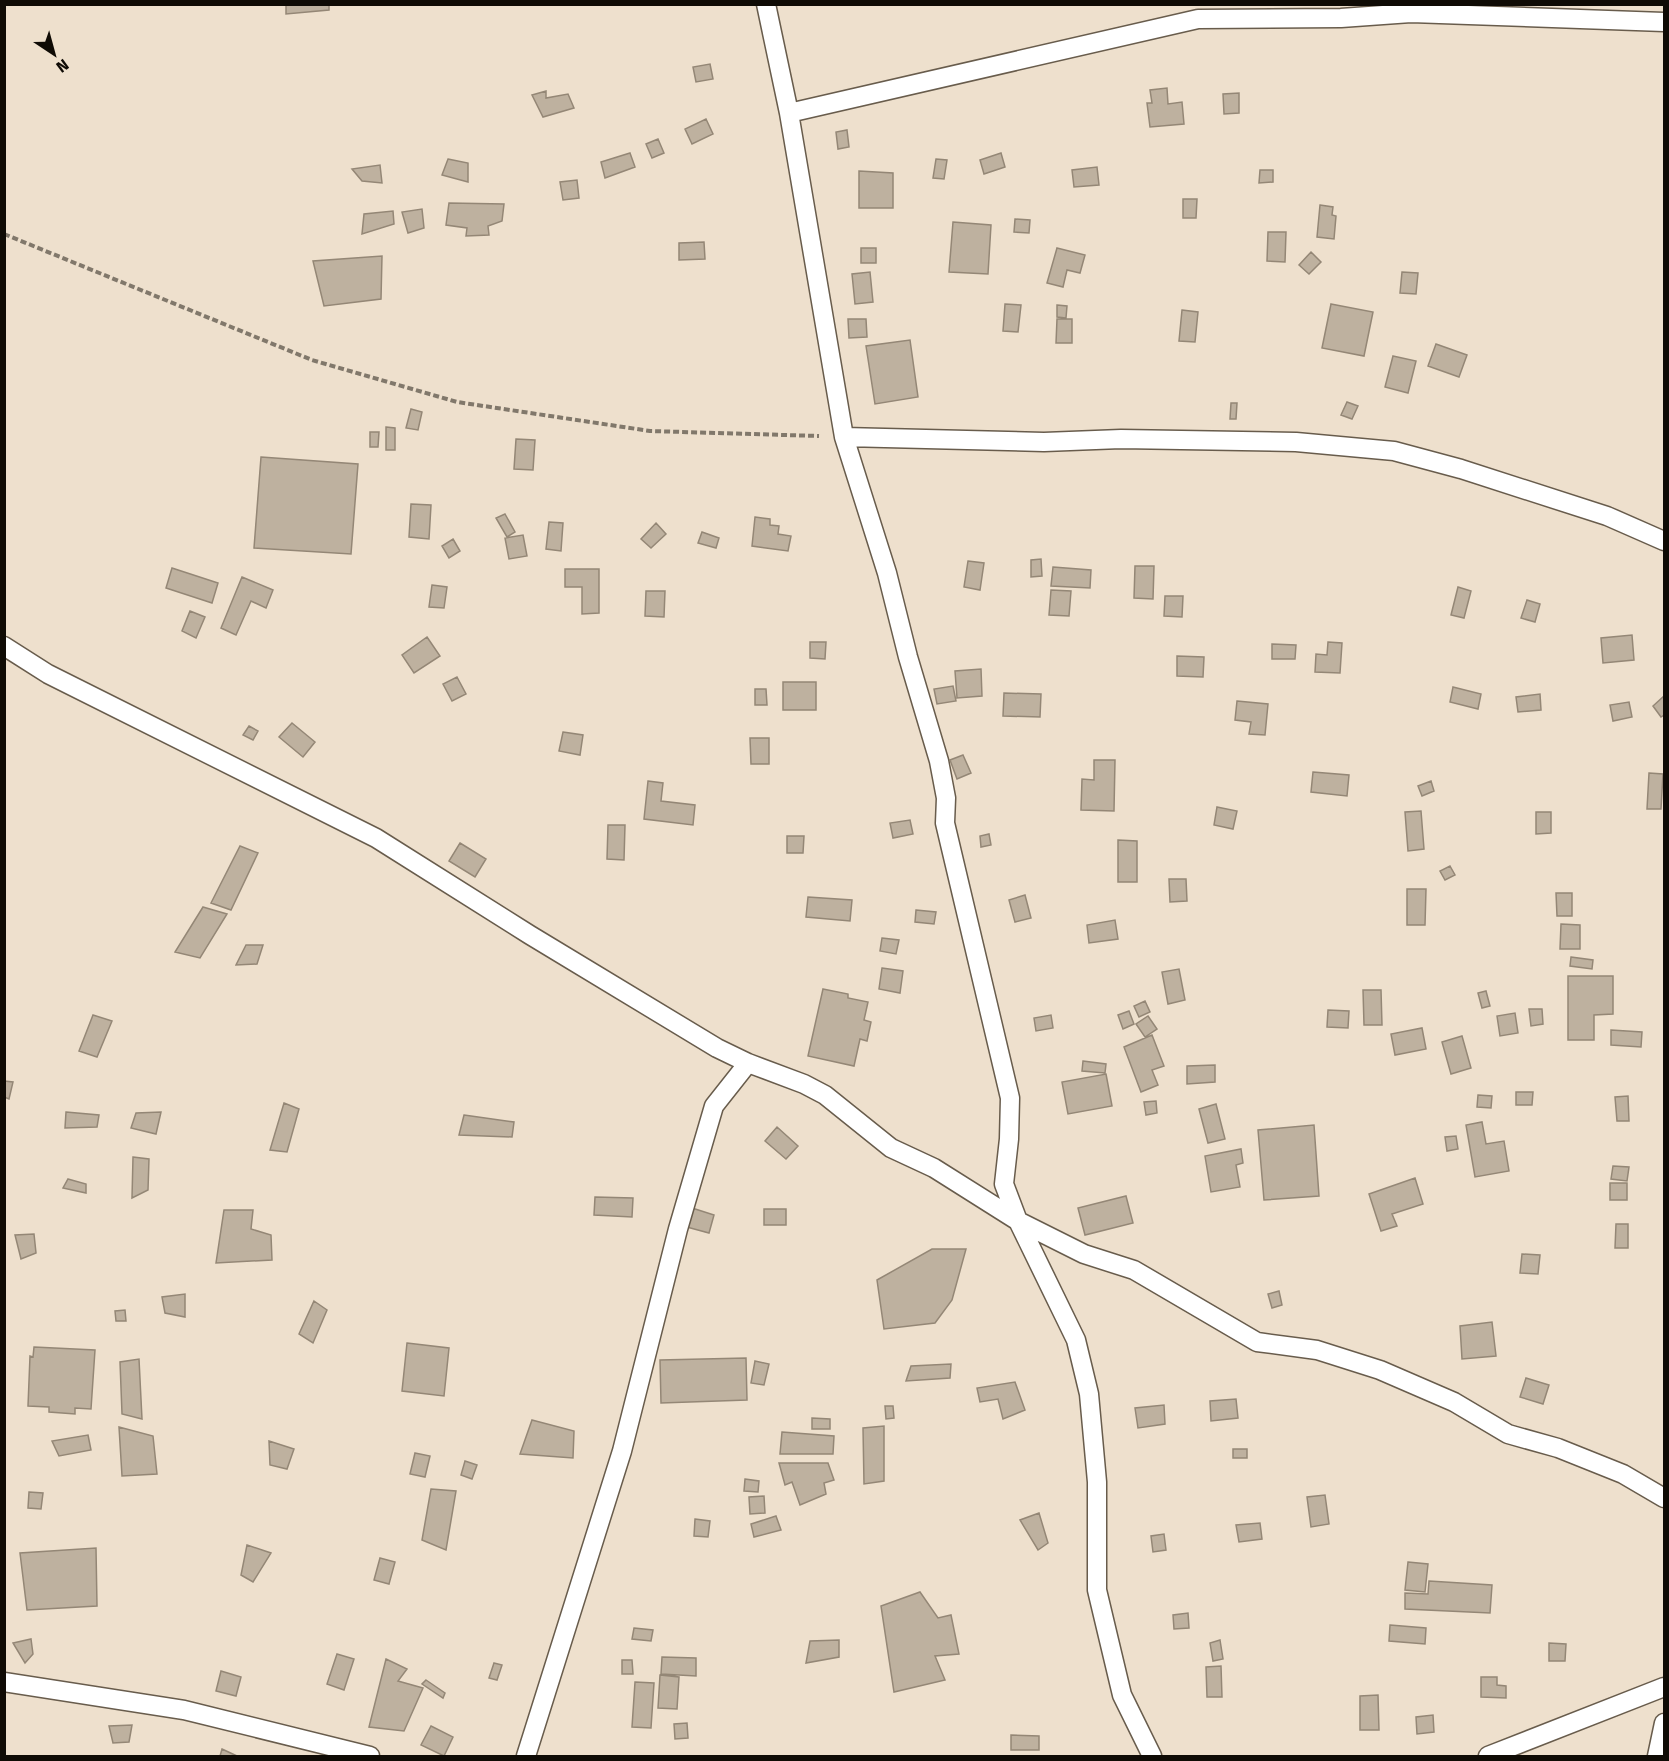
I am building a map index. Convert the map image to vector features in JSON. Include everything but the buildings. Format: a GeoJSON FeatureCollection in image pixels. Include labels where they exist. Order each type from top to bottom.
{"type":"FeatureCollection","features":[{"type":"Feature","properties":{"kind":"lane"},"geometry":{"type":"LineString","coordinates":[[766,4],[789,112],[844,437],[887,573],[908,657],[939,760],[946,798],[945,823],[1010,1098],[1009,1139],[1004,1184],[1018,1221],[1076,1340],[1089,1394],[1097,1482],[1097,1590],[1122,1695],[1152,1756]]}},
{"type":"Feature","properties":{"kind":"lane"},"geometry":{"type":"LineString","coordinates":[[789,112],[1198,19],[1341,18],[1411,13],[1665,22]]}},
{"type":"Feature","properties":{"kind":"lane"},"geometry":{"type":"LineString","coordinates":[[844,437],[1044,442],[1121,439],[1284,442],[1394,451],[1461,469],[1607,516],[1665,541]]}},
{"type":"Feature","properties":{"kind":"lane"},"geometry":{"type":"LineString","coordinates":[[4,646],[48,674],[376,838],[717,1048],[825,1095],[891,1148],[934,1168],[1018,1221],[1084,1254],[1134,1270],[1257,1342],[1317,1350],[1380,1370],[1455,1402],[1508,1434],[1569,1452],[1623,1474],[1665,1498]]}},
{"type":"Feature","properties":{"kind":"lane"},"geometry":{"type":"LineString","coordinates":[[526,1756],[622,1451],[678,1229],[714,1106],[748,1063]]}},
{"type":"Feature","properties":{"kind":"lane"},"geometry":{"type":"LineString","coordinates":[[4,1682],[184,1710],[370,1756]]}},
{"type":"Feature","properties":{"kind":"lane"},"geometry":{"type":"LineString","coordinates":[[1488,1756],[1665,1687]]}},
{"type":"Feature","properties":{"kind":"lane"},"geometry":{"type":"LineString","coordinates":[[1657,1756],[1665,1723]]}},
{"type":"Feature","properties":{"kind":"path"},"geometry":{"type":"LineString","coordinates":[[4,234],[312,360],[457,402],[651,431],[844,437]]}}]}
